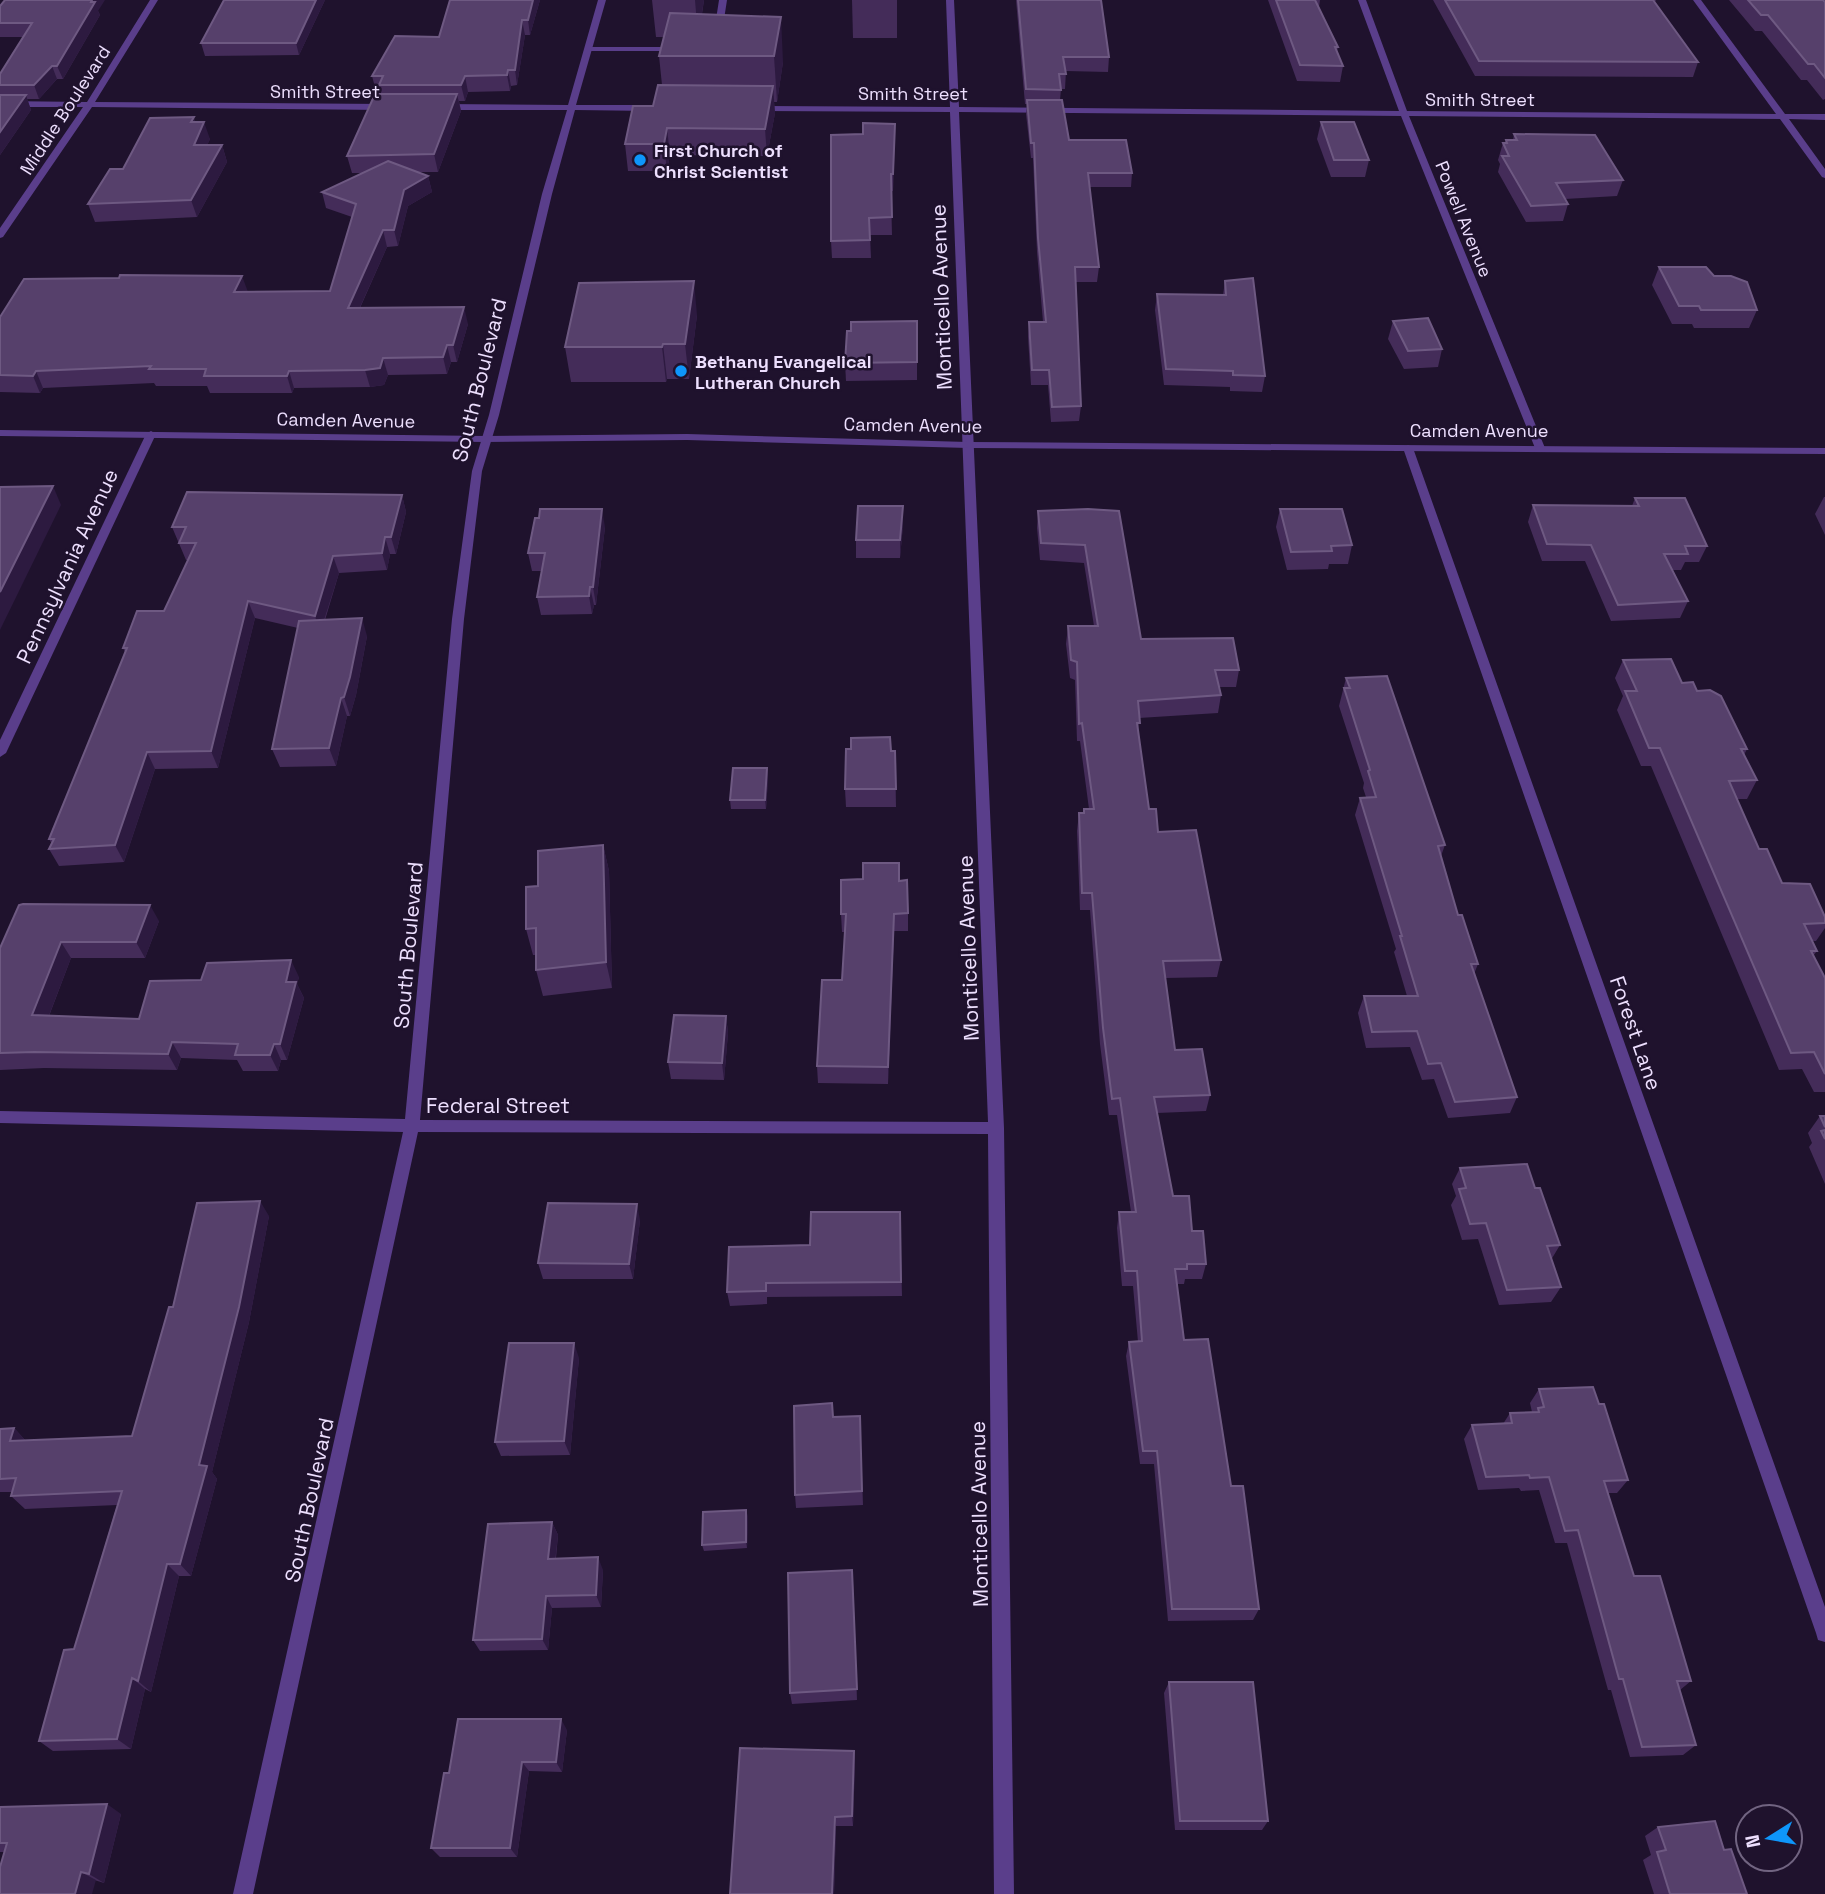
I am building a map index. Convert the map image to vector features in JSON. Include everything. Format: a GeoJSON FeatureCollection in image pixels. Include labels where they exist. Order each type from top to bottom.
{"type":"FeatureCollection","features":[{"type":"Feature","properties":{"kind":"street","name":"Middle Boulevard"},"geometry":{"type":"LineString","coordinates":[[0,235],[89,105],[154,0]]}},
{"type":"Feature","properties":{"kind":"street","name":"South Boulevard"},"geometry":{"type":"LineString","coordinates":[[243,1894],[412,1126],[458,619],[477,471],[547,194],[601,0]]}},
{"type":"Feature","properties":{"kind":"street"},"geometry":{"type":"LineString","coordinates":[[717,41],[723,0]]}},
{"type":"Feature","properties":{"kind":"street","name":"Monticello Avenue"},"geometry":{"type":"LineString","coordinates":[[950,0],[996,1128],[1003,1894]]}},
{"type":"Feature","properties":{"kind":"street","name":"Powell Avenue"},"geometry":{"type":"LineString","coordinates":[[1362,0],[1404,114],[1540,448]]}},
{"type":"Feature","properties":{"kind":"street"},"geometry":{"type":"LineString","coordinates":[[1697,0],[1825,175]]}},
{"type":"Feature","properties":{"kind":"street"},"geometry":{"type":"LineString","coordinates":[[589,49],[686,49]]}},
{"type":"Feature","properties":{"kind":"street","name":"Smith Street"},"geometry":{"type":"LineString","coordinates":[[0,104],[395,107]]}},
{"type":"Feature","properties":{"kind":"street"},"geometry":{"type":"LineString","coordinates":[[423,107],[663,108]]}},
{"type":"Feature","properties":{"kind":"street","name":"Smith Street"},"geometry":{"type":"LineString","coordinates":[[746,108],[1825,117]]}},
{"type":"Feature","properties":{"kind":"street","name":"Camden Avenue"},"geometry":{"type":"LineString","coordinates":[[0,433],[486,439],[687,437],[968,444],[1825,451]]}},
{"type":"Feature","properties":{"kind":"street","name":"Pennsylvania Avenue"},"geometry":{"type":"LineString","coordinates":[[0,753],[151,434]]}},
{"type":"Feature","properties":{"kind":"street","name":"Forest Lane"},"geometry":{"type":"LineString","coordinates":[[1408,448],[1825,1633]]}},
{"type":"Feature","properties":{"kind":"street","name":"Federal Street"},"geometry":{"type":"LineString","coordinates":[[0,1117],[412,1126],[996,1128]]}},
{"type":"Feature","properties":{"kind":"building"},"geometry":{"type":"Polygon","coordinates":[[[5,0],[95,2],[57,66],[52,66],[34,85],[0,85],[0,74],[32,23],[0,23],[0,6],[5,0]]]}},
{"type":"Feature","properties":{"kind":"building"},"geometry":{"type":"Polygon","coordinates":[[[224,0],[316,0],[296,43],[201,43],[224,0]]]}},
{"type":"Feature","properties":{"kind":"building"},"geometry":{"type":"Polygon","coordinates":[[[450,0],[533,0],[528,20],[522,20],[515,70],[508,70],[507,75],[465,76],[461,85],[379,85],[383,76],[372,76],[395,36],[439,37],[450,0]]]}},
{"type":"Feature","properties":{"kind":"building"},"geometry":{"type":"Polygon","coordinates":[[[1018,0],[1101,0],[1109,57],[1063,57],[1066,74],[1059,74],[1061,90],[1026,89],[1018,0]]]}},
{"type":"Feature","properties":{"kind":"building"},"geometry":{"type":"Polygon","coordinates":[[[1276,0],[1315,0],[1338,47],[1335,47],[1343,66],[1300,65],[1276,0]]]}},
{"type":"Feature","properties":{"kind":"building"},"geometry":{"type":"Polygon","coordinates":[[[1445,0],[1653,0],[1698,62],[1479,61],[1445,0]]]}},
{"type":"Feature","properties":{"kind":"building"},"geometry":{"type":"Polygon","coordinates":[[[1748,0],[1825,2],[1825,78],[1814,64],[1808,64],[1768,15],[1761,15],[1748,0]]]}},
{"type":"Feature","properties":{"kind":"building"},"geometry":{"type":"Polygon","coordinates":[[[670,13],[781,17],[774,56],[659,56],[670,13]]]}},
{"type":"Feature","properties":{"kind":"building"},"geometry":{"type":"Polygon","coordinates":[[[658,85],[773,86],[765,129],[667,128],[664,144],[625,144],[633,106],[653,106],[658,85]]]}},
{"type":"Feature","properties":{"kind":"building"},"geometry":{"type":"Polygon","coordinates":[[[375,94],[457,94],[434,154],[347,156],[375,94]]]}},
{"type":"Feature","properties":{"kind":"building"},"geometry":{"type":"Polygon","coordinates":[[[0,95],[26,95],[0,132],[0,95]]]}},
{"type":"Feature","properties":{"kind":"building"},"geometry":{"type":"Polygon","coordinates":[[[1027,100],[1062,100],[1069,140],[1126,140],[1132,173],[1088,173],[1099,267],[1075,267],[1081,406],[1052,407],[1049,370],[1032,370],[1029,322],[1046,322],[1038,238],[1034,143],[1031,143],[1027,100]]]}},
{"type":"Feature","properties":{"kind":"building"},"geometry":{"type":"Polygon","coordinates":[[[194,117],[191,122],[204,122],[194,145],[222,145],[191,200],[88,204],[110,169],[123,169],[150,118],[194,117]]]}},
{"type":"Feature","properties":{"kind":"building"},"geometry":{"type":"Polygon","coordinates":[[[1321,122],[1354,122],[1369,160],[1334,160],[1321,122]]]}},
{"type":"Feature","properties":{"kind":"building"},"geometry":{"type":"Polygon","coordinates":[[[863,123],[895,124],[891,174],[892,217],[869,218],[870,240],[831,241],[831,135],[863,134],[863,123]]]}},
{"type":"Feature","properties":{"kind":"building"},"geometry":{"type":"Polygon","coordinates":[[[1514,134],[1595,135],[1623,180],[1556,183],[1568,204],[1531,206],[1502,156],[1509,156],[1503,143],[1507,143],[1506,140],[1517,140],[1514,134]]]}},
{"type":"Feature","properties":{"kind":"building"},"geometry":{"type":"Polygon","coordinates":[[[388,161],[428,176],[404,190],[394,230],[383,230],[348,308],[464,307],[453,345],[447,345],[443,357],[383,358],[380,368],[289,371],[287,376],[204,376],[206,369],[149,369],[151,366],[36,371],[33,376],[0,375],[0,317],[24,279],[119,278],[120,275],[242,276],[234,292],[330,291],[356,204],[322,192],[388,161]]]}},
{"type":"Feature","properties":{"kind":"building"},"geometry":{"type":"Polygon","coordinates":[[[1659,267],[1706,267],[1714,276],[1731,276],[1747,282],[1757,310],[1701,310],[1699,306],[1679,306],[1659,267]]]}},
{"type":"Feature","properties":{"kind":"building"},"geometry":{"type":"Polygon","coordinates":[[[1253,278],[1265,376],[1233,375],[1233,371],[1166,369],[1157,294],[1226,295],[1225,281],[1253,278]]]}},
{"type":"Feature","properties":{"kind":"building"},"geometry":{"type":"Polygon","coordinates":[[[694,281],[685,344],[663,344],[662,347],[565,347],[579,283],[694,281]]]}},
{"type":"Feature","properties":{"kind":"building"},"geometry":{"type":"Polygon","coordinates":[[[1428,318],[1442,349],[1408,351],[1393,321],[1428,318]]]}},
{"type":"Feature","properties":{"kind":"building"},"geometry":{"type":"Polygon","coordinates":[[[917,321],[917,362],[845,363],[847,331],[851,331],[851,322],[917,321]]]}},
{"type":"Feature","properties":{"kind":"building"},"geometry":{"type":"Polygon","coordinates":[[[53,486],[0,592],[0,487],[53,486]]]}},
{"type":"Feature","properties":{"kind":"building"},"geometry":{"type":"Polygon","coordinates":[[[187,492],[402,495],[391,537],[385,537],[382,553],[333,556],[315,616],[248,601],[211,751],[147,752],[115,845],[49,849],[54,839],[49,839],[127,648],[123,648],[137,611],[164,611],[196,543],[179,543],[186,527],[172,527],[187,492]]]}},
{"type":"Feature","properties":{"kind":"building"},"geometry":{"type":"Polygon","coordinates":[[[1635,498],[1685,498],[1707,546],[1685,546],[1688,554],[1664,554],[1688,601],[1618,605],[1591,545],[1547,544],[1533,505],[1639,506],[1635,498]]]}},
{"type":"Feature","properties":{"kind":"building"},"geometry":{"type":"Polygon","coordinates":[[[858,506],[903,506],[900,540],[856,540],[858,506]]]}},
{"type":"Feature","properties":{"kind":"building"},"geometry":{"type":"Polygon","coordinates":[[[540,509],[602,509],[593,587],[590,587],[589,596],[537,597],[545,553],[528,553],[535,518],[539,518],[540,509]]]}},
{"type":"Feature","properties":{"kind":"building"},"geometry":{"type":"Polygon","coordinates":[[[1280,509],[1342,509],[1352,545],[1331,546],[1332,551],[1291,552],[1280,509]]]}},
{"type":"Feature","properties":{"kind":"building"},"geometry":{"type":"Polygon","coordinates":[[[1038,511],[1119,511],[1141,639],[1233,638],[1239,670],[1215,670],[1221,695],[1138,701],[1140,723],[1137,723],[1149,809],[1156,809],[1158,832],[1196,830],[1221,960],[1163,961],[1175,1050],[1202,1049],[1210,1095],[1154,1097],[1173,1196],[1189,1196],[1192,1231],[1203,1231],[1206,1264],[1187,1264],[1187,1269],[1175,1269],[1184,1340],[1208,1339],[1231,1486],[1243,1486],[1259,1609],[1172,1609],[1157,1451],[1143,1451],[1129,1342],[1142,1341],[1137,1271],[1125,1271],[1119,1212],[1136,1212],[1120,1098],[1112,1099],[1092,893],[1082,893],[1079,813],[1084,813],[1084,809],[1094,809],[1082,723],[1079,724],[1077,662],[1071,660],[1068,626],[1098,626],[1085,545],[1041,543],[1038,511]]]}},
{"type":"Feature","properties":{"kind":"building"},"geometry":{"type":"Polygon","coordinates":[[[362,618],[350,677],[344,697],[341,698],[329,748],[272,749],[299,621],[362,618]]]}},
{"type":"Feature","properties":{"kind":"building"},"geometry":{"type":"Polygon","coordinates":[[[1671,659],[1682,683],[1693,682],[1697,691],[1710,690],[1721,696],[1747,749],[1741,749],[1757,780],[1729,781],[1759,849],[1767,849],[1782,883],[1810,884],[1825,917],[1825,923],[1804,924],[1817,951],[1811,951],[1825,978],[1825,1074],[1814,1052],[1791,1053],[1660,748],[1649,748],[1625,691],[1637,691],[1623,660],[1671,659]]]}},
{"type":"Feature","properties":{"kind":"building"},"geometry":{"type":"Polygon","coordinates":[[[1387,676],[1445,845],[1438,846],[1458,915],[1462,915],[1478,964],[1471,964],[1517,1097],[1455,1102],[1441,1063],[1428,1064],[1417,1031],[1372,1032],[1364,996],[1418,996],[1360,798],[1376,797],[1344,688],[1350,688],[1346,678],[1387,676]]]}},
{"type":"Feature","properties":{"kind":"building"},"geometry":{"type":"Polygon","coordinates":[[[890,737],[891,751],[895,751],[896,789],[845,789],[846,749],[851,749],[851,738],[890,737]]]}},
{"type":"Feature","properties":{"kind":"building"},"geometry":{"type":"Polygon","coordinates":[[[733,768],[767,768],[765,800],[730,800],[733,768]]]}},
{"type":"Feature","properties":{"kind":"building"},"geometry":{"type":"Polygon","coordinates":[[[603,845],[606,962],[536,970],[536,928],[526,929],[526,887],[538,886],[538,851],[603,845]]]}},
{"type":"Feature","properties":{"kind":"building"},"geometry":{"type":"Polygon","coordinates":[[[863,863],[899,863],[899,881],[907,880],[908,913],[894,914],[888,1067],[817,1066],[822,980],[842,980],[846,914],[841,914],[841,880],[863,879],[863,863]]]}},
{"type":"Feature","properties":{"kind":"building"},"geometry":{"type":"Polygon","coordinates":[[[19,905],[150,905],[136,942],[61,942],[32,1015],[139,1019],[150,981],[201,980],[207,963],[291,960],[286,982],[296,982],[280,1044],[274,1044],[270,1055],[235,1055],[238,1044],[172,1042],[168,1054],[0,1053],[0,948],[19,905]]]}},
{"type":"Feature","properties":{"kind":"building"},"geometry":{"type":"Polygon","coordinates":[[[674,1015],[726,1016],[722,1063],[668,1062],[674,1015]]]}},
{"type":"Feature","properties":{"kind":"building"},"geometry":{"type":"Polygon","coordinates":[[[1527,1164],[1535,1188],[1540,1188],[1560,1245],[1547,1246],[1561,1287],[1507,1290],[1486,1223],[1470,1224],[1459,1189],[1466,1188],[1460,1168],[1527,1164]]]}},
{"type":"Feature","properties":{"kind":"building"},"geometry":{"type":"Polygon","coordinates":[[[260,1201],[239,1307],[199,1465],[207,1466],[180,1564],[167,1564],[138,1681],[132,1678],[117,1739],[39,1741],[64,1650],[74,1649],[122,1491],[11,1496],[16,1478],[0,1479],[0,1429],[14,1428],[10,1441],[132,1436],[169,1307],[173,1307],[197,1203],[260,1201]]]}},
{"type":"Feature","properties":{"kind":"building"},"geometry":{"type":"Polygon","coordinates":[[[548,1203],[637,1204],[629,1264],[538,1263],[548,1203]]]}},
{"type":"Feature","properties":{"kind":"building"},"geometry":{"type":"Polygon","coordinates":[[[811,1212],[900,1212],[901,1282],[766,1283],[766,1291],[727,1292],[729,1247],[810,1245],[811,1212]]]}},
{"type":"Feature","properties":{"kind":"building"},"geometry":{"type":"Polygon","coordinates":[[[509,1343],[574,1343],[564,1441],[495,1442],[509,1343]]]}},
{"type":"Feature","properties":{"kind":"building"},"geometry":{"type":"Polygon","coordinates":[[[1593,1387],[1599,1404],[1604,1404],[1628,1480],[1604,1481],[1634,1576],[1660,1576],[1691,1681],[1677,1681],[1696,1745],[1642,1747],[1623,1679],[1619,1679],[1578,1530],[1565,1531],[1549,1477],[1486,1477],[1472,1425],[1512,1423],[1510,1413],[1539,1412],[1538,1408],[1544,1407],[1539,1389],[1593,1387]]]}},
{"type":"Feature","properties":{"kind":"building"},"geometry":{"type":"Polygon","coordinates":[[[832,1403],[833,1417],[860,1416],[862,1491],[795,1495],[794,1406],[832,1403]]]}},
{"type":"Feature","properties":{"kind":"building"},"geometry":{"type":"Polygon","coordinates":[[[746,1510],[746,1542],[702,1545],[703,1512],[746,1510]]]}},
{"type":"Feature","properties":{"kind":"building"},"geometry":{"type":"Polygon","coordinates":[[[552,1522],[548,1559],[598,1557],[596,1595],[546,1596],[542,1639],[473,1640],[488,1524],[552,1522]]]}},
{"type":"Feature","properties":{"kind":"building"},"geometry":{"type":"Polygon","coordinates":[[[852,1570],[857,1689],[790,1693],[788,1573],[852,1570]]]}},
{"type":"Feature","properties":{"kind":"building"},"geometry":{"type":"Polygon","coordinates":[[[1169,1682],[1253,1682],[1268,1821],[1180,1821],[1169,1682]]]}},
{"type":"Feature","properties":{"kind":"building"},"geometry":{"type":"Polygon","coordinates":[[[458,1719],[561,1719],[556,1762],[522,1762],[510,1848],[431,1848],[444,1773],[449,1773],[458,1719]]]}},
{"type":"Feature","properties":{"kind":"building"},"geometry":{"type":"Polygon","coordinates":[[[740,1748],[854,1751],[852,1816],[835,1817],[832,1894],[730,1894],[740,1748]]]}},
{"type":"Feature","properties":{"kind":"building"},"geometry":{"type":"Polygon","coordinates":[[[107,1804],[89,1874],[81,1872],[75,1894],[0,1894],[0,1867],[7,1843],[0,1843],[0,1807],[107,1804]]]}},
{"type":"Feature","properties":{"kind":"building"},"geometry":{"type":"Polygon","coordinates":[[[1715,1821],[1724,1850],[1731,1849],[1734,1873],[1740,1873],[1747,1894],[1670,1894],[1657,1852],[1666,1850],[1658,1827],[1715,1821]]]}},
{"type":"Feature","properties":{"kind":"place","name":"First Church of Christ Scientist"},"geometry":{"type":"Point","coordinates":[640,160]}},
{"type":"Feature","properties":{"kind":"place","name":"Bethany Evangelical Lutheran Church"},"geometry":{"type":"Point","coordinates":[681,371]}}]}
